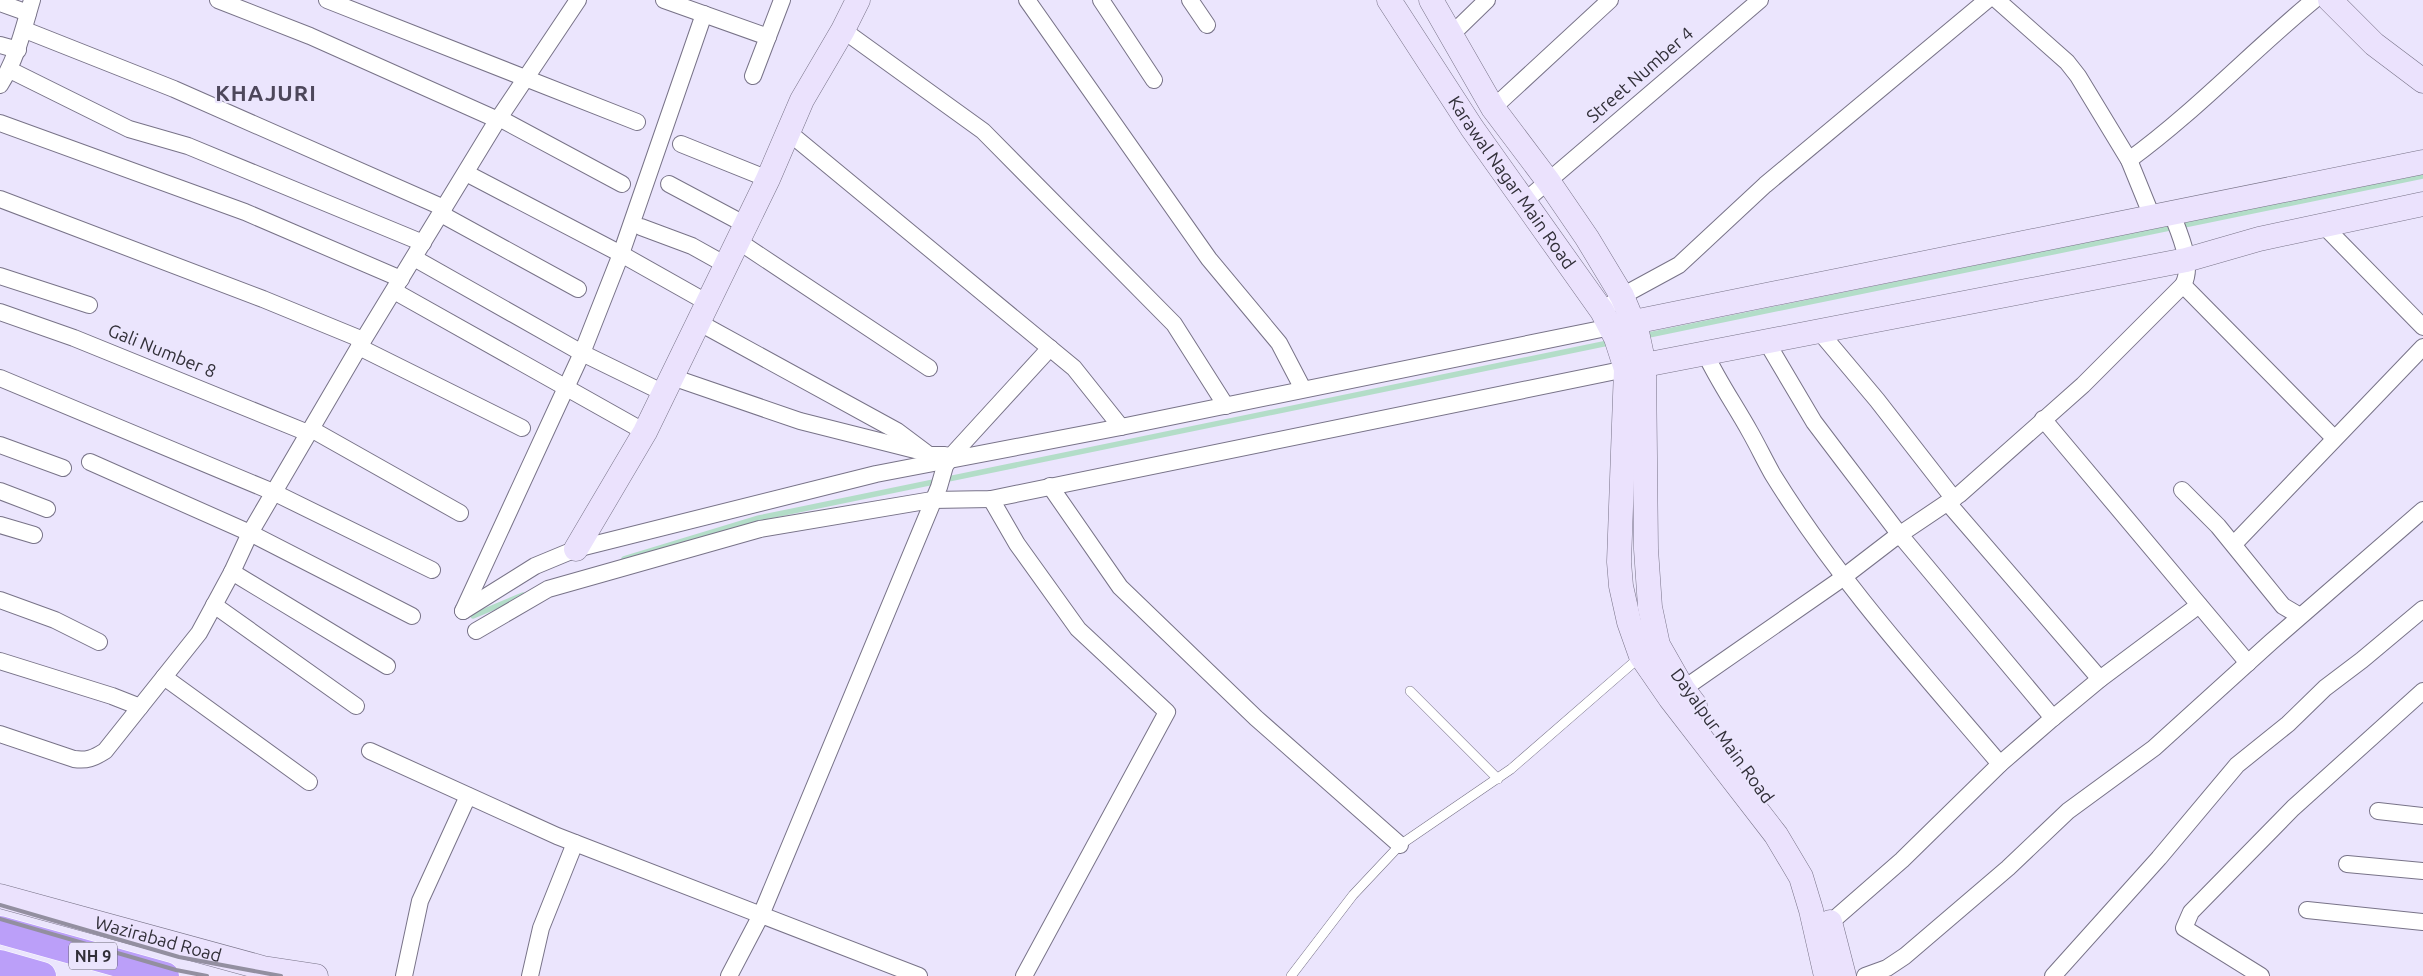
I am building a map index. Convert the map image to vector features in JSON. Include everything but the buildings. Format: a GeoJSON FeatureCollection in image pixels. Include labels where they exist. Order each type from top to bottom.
{"type":"FeatureCollection","features":[{"type":"Feature","properties":{"kind":"highway","name":"Wazirabad Road"},"geometry":{"type":"LineString","coordinates":[[0,930],[165,976]]}},
{"type":"Feature","properties":{"kind":"highway"},"geometry":{"type":"LineString","coordinates":[[4,965],[42,976]]}},
{"type":"Feature","properties":{"kind":"street"},"geometry":{"type":"LineString","coordinates":[[218,0],[310,36],[499,119],[622,184]]}},
{"type":"Feature","properties":{"kind":"street"},"geometry":{"type":"LineString","coordinates":[[327,0],[638,122]]}},
{"type":"Feature","properties":{"kind":"street"},"geometry":{"type":"LineString","coordinates":[[0,734],[85,761],[96,758],[105,751],[140,708],[199,633],[232,572],[250,533],[361,344],[499,119],[578,0]]}},
{"type":"Feature","properties":{"kind":"street"},"geometry":{"type":"LineString","coordinates":[[664,0],[768,37]]}},
{"type":"Feature","properties":{"kind":"street"},"geometry":{"type":"LineString","coordinates":[[753,76],[782,0]]}},
{"type":"Feature","properties":{"kind":"street"},"geometry":{"type":"LineString","coordinates":[[576,549],[645,432],[768,179],[787,131],[802,100],[843,30],[858,0]]}},
{"type":"Feature","properties":{"kind":"street"},"geometry":{"type":"LineString","coordinates":[[1027,0],[1209,259],[1280,342],[1303,388]]}},
{"type":"Feature","properties":{"kind":"street"},"geometry":{"type":"LineString","coordinates":[[1101,0],[1154,80]]}},
{"type":"Feature","properties":{"kind":"street"},"geometry":{"type":"LineString","coordinates":[[1190,0],[1207,25]]}},
{"type":"Feature","properties":{"kind":"street","name":"Karawal Nagar Main Road"},"geometry":{"type":"LineString","coordinates":[[1389,0],[1472,128],[1525,201],[1584,288],[1620,326],[1635,364]]}},
{"type":"Feature","properties":{"kind":"street","name":"Karawal Nagar Main Road"},"geometry":{"type":"LineString","coordinates":[[1431,0],[1494,108],[1548,181],[1622,296],[1620,326]]}},
{"type":"Feature","properties":{"kind":"street"},"geometry":{"type":"LineString","coordinates":[[1451,35],[1488,0]]}},
{"type":"Feature","properties":{"kind":"street"},"geometry":{"type":"LineString","coordinates":[[1494,108],[1610,0]]}},
{"type":"Feature","properties":{"kind":"street","name":"Street Number 4"},"geometry":{"type":"LineString","coordinates":[[1525,201],[1760,0]]}},
{"type":"Feature","properties":{"kind":"street"},"geometry":{"type":"LineString","coordinates":[[1622,296],[1679,265],[1765,185],[1987,0]]}},
{"type":"Feature","properties":{"kind":"street"},"geometry":{"type":"LineString","coordinates":[[1677,694],[1844,577],[1900,534],[1951,501],[2104,364],[2183,285],[2187,277],[2184,253],[2167,218],[2078,76],[2066,62],[1997,0]]}},
{"type":"Feature","properties":{"kind":"street"},"geometry":{"type":"LineString","coordinates":[[2129,160],[2190,112],[2269,37],[2314,0]]}},
{"type":"Feature","properties":{"kind":"street"},"geometry":{"type":"LineString","coordinates":[[2330,0],[2374,44],[2423,81]]}},
{"type":"Feature","properties":{"kind":"street"},"geometry":{"type":"LineString","coordinates":[[0,3],[30,6],[18,50],[10,70],[0,86]]}},
{"type":"Feature","properties":{"kind":"street"},"geometry":{"type":"LineString","coordinates":[[704,14],[621,254],[582,353],[463,611],[535,566],[576,549],[876,474],[1121,427],[1303,388],[2167,218],[2423,162]]}},
{"type":"Feature","properties":{"kind":"street"},"geometry":{"type":"LineString","coordinates":[[25,30],[174,89],[443,211],[578,289]]}},
{"type":"Feature","properties":{"kind":"street"},"geometry":{"type":"LineString","coordinates":[[843,30],[983,131],[1174,324],[1226,406]]}},
{"type":"Feature","properties":{"kind":"street"},"geometry":{"type":"LineString","coordinates":[[0,45],[18,50]]}},
{"type":"Feature","properties":{"kind":"street"},"geometry":{"type":"LineString","coordinates":[[10,70],[129,129],[188,146],[423,243]]}},
{"type":"Feature","properties":{"kind":"street"},"geometry":{"type":"LineString","coordinates":[[0,123],[245,212],[397,285],[566,388],[645,432]]}},
{"type":"Feature","properties":{"kind":"street"},"geometry":{"type":"LineString","coordinates":[[787,131],[1074,368],[1121,427]]}},
{"type":"Feature","properties":{"kind":"street"},"geometry":{"type":"LineString","coordinates":[[681,144],[768,179]]}},
{"type":"Feature","properties":{"kind":"street"},"geometry":{"type":"LineString","coordinates":[[466,172],[621,254],[703,312],[897,431],[928,456],[948,460]]}},
{"type":"Feature","properties":{"kind":"street"},"geometry":{"type":"LineString","coordinates":[[669,184],[742,233],[929,368]]}},
{"type":"Feature","properties":{"kind":"street"},"geometry":{"type":"LineString","coordinates":[[0,199],[263,299],[361,344],[522,428]]}},
{"type":"Feature","properties":{"kind":"street"},"geometry":{"type":"LineString","coordinates":[[476,631],[548,589],[760,530],[935,494],[991,499],[1635,364],[1705,353],[1819,331],[2423,204]]}},
{"type":"Feature","properties":{"kind":"street"},"geometry":{"type":"LineString","coordinates":[[2323,225],[2423,327]]}},
{"type":"Feature","properties":{"kind":"street"},"geometry":{"type":"LineString","coordinates":[[641,227],[692,246],[726,265]]}},
{"type":"Feature","properties":{"kind":"street"},"geometry":{"type":"LineString","coordinates":[[414,258],[582,353],[668,385],[924,452]]}},
{"type":"Feature","properties":{"kind":"street"},"geometry":{"type":"LineString","coordinates":[[0,276],[88,306]]}},
{"type":"Feature","properties":{"kind":"street"},"geometry":{"type":"LineString","coordinates":[[2183,285],[2334,438]]}},
{"type":"Feature","properties":{"kind":"street","name":"Gali Number 8"},"geometry":{"type":"LineString","coordinates":[[0,312],[74,338],[309,431],[460,513]]}},
{"type":"Feature","properties":{"kind":"street"},"geometry":{"type":"LineString","coordinates":[[1819,331],[1877,400],[1951,501],[2100,679]]}},
{"type":"Feature","properties":{"kind":"street"},"geometry":{"type":"LineString","coordinates":[[1766,341],[1798,392],[1814,422],[1900,534],[2054,718]]}},
{"type":"Feature","properties":{"kind":"street"},"geometry":{"type":"LineString","coordinates":[[2234,544],[2423,346]]}},
{"type":"Feature","properties":{"kind":"street"},"geometry":{"type":"LineString","coordinates":[[729,976],[761,915],[948,460],[1050,348]]}},
{"type":"Feature","properties":{"kind":"street"},"geometry":{"type":"LineString","coordinates":[[1705,353],[1718,380],[1750,431],[1773,475],[1844,577],[1882,627],[2000,764]]}},
{"type":"Feature","properties":{"kind":"street","name":"Dayalpur Main Road"},"geometry":{"type":"LineString","coordinates":[[1635,364],[1619,562],[1630,622],[1641,656],[1677,694],[1789,826],[1815,871],[1844,976]]}},
{"type":"Feature","properties":{"kind":"street","name":"Dayalpur Main Road"},"geometry":{"type":"LineString","coordinates":[[1635,364],[1646,578],[1658,645],[1677,694],[1776,835],[1800,877],[1811,910],[1826,976]]}},
{"type":"Feature","properties":{"kind":"street"},"geometry":{"type":"LineString","coordinates":[[0,378],[273,492],[432,570]]}},
{"type":"Feature","properties":{"kind":"street"},"geometry":{"type":"LineString","coordinates":[[2043,419],[2248,663]]}},
{"type":"Feature","properties":{"kind":"street"},"geometry":{"type":"LineString","coordinates":[[0,445],[63,468]]}},
{"type":"Feature","properties":{"kind":"street"},"geometry":{"type":"LineString","coordinates":[[90,462],[250,533],[412,616]]}},
{"type":"Feature","properties":{"kind":"street"},"geometry":{"type":"LineString","coordinates":[[1050,486],[1120,587],[1256,718],[1400,845]]}},
{"type":"Feature","properties":{"kind":"street"},"geometry":{"type":"LineString","coordinates":[[2182,490],[2234,544],[2283,606],[2300,616]]}},
{"type":"Feature","properties":{"kind":"street"},"geometry":{"type":"LineString","coordinates":[[0,491],[47,509]]}},
{"type":"Feature","properties":{"kind":"street"},"geometry":{"type":"LineString","coordinates":[[991,499],[1017,544],[1078,630],[1167,712],[1024,976]]}},
{"type":"Feature","properties":{"kind":"street"},"geometry":{"type":"LineString","coordinates":[[1865,976],[1887,968],[1905,956],[2008,868],[2068,811],[2154,748],[2300,616],[2423,510]]}},
{"type":"Feature","properties":{"kind":"street"},"geometry":{"type":"LineString","coordinates":[[0,524],[34,535]]}},
{"type":"Feature","properties":{"kind":"street"},"geometry":{"type":"LineString","coordinates":[[232,572],[387,666]]}},
{"type":"Feature","properties":{"kind":"street"},"geometry":{"type":"LineString","coordinates":[[0,600],[55,620],[99,642]]}},
{"type":"Feature","properties":{"kind":"street"},"geometry":{"type":"LineString","coordinates":[[214,605],[356,706]]}},
{"type":"Feature","properties":{"kind":"street"},"geometry":{"type":"LineString","coordinates":[[1830,922],[1902,860],[2000,764],[2100,679],[2199,605]]}},
{"type":"Feature","properties":{"kind":"street"},"geometry":{"type":"LineString","coordinates":[[2054,976],[2159,858],[2237,765],[2288,724],[2325,688],[2423,609]]}},
{"type":"Feature","properties":{"kind":"street"},"geometry":{"type":"LineString","coordinates":[[0,661],[112,696],[140,708]]}},
{"type":"Feature","properties":{"kind":"street"},"geometry":{"type":"LineString","coordinates":[[164,677],[308,782]]}},
{"type":"Feature","properties":{"kind":"street"},"geometry":{"type":"LineString","coordinates":[[2261,976],[2184,928],[2191,912],[2293,808],[2423,691]]}},
{"type":"Feature","properties":{"kind":"street"},"geometry":{"type":"LineString","coordinates":[[370,752],[574,843],[919,976]]}},
{"type":"Feature","properties":{"kind":"street"},"geometry":{"type":"LineString","coordinates":[[404,976],[420,901],[468,796]]}},
{"type":"Feature","properties":{"kind":"street"},"geometry":{"type":"LineString","coordinates":[[2378,811],[2423,816]]}},
{"type":"Feature","properties":{"kind":"street"},"geometry":{"type":"LineString","coordinates":[[530,976],[541,928],[574,843]]}},
{"type":"Feature","properties":{"kind":"street"},"geometry":{"type":"LineString","coordinates":[[2347,864],[2423,871]]}},
{"type":"Feature","properties":{"kind":"street","name":"Wazirabad Road"},"geometry":{"type":"LineString","coordinates":[[0,896],[263,968],[316,976]]}},
{"type":"Feature","properties":{"kind":"street"},"geometry":{"type":"LineString","coordinates":[[2307,910],[2423,922]]}},
{"type":"Feature","properties":{"kind":"lane"},"geometry":{"type":"LineString","coordinates":[[1291,976],[1353,895],[1400,845],[1498,779],[1641,656]]}},
{"type":"Feature","properties":{"kind":"lane"},"geometry":{"type":"LineString","coordinates":[[1410,691],[1498,779]]}},
{"type":"Feature","properties":{"kind":"waterway"},"geometry":{"type":"LineString","coordinates":[[1644,336],[2423,176]]}},
{"type":"Feature","properties":{"kind":"waterway"},"geometry":{"type":"LineString","coordinates":[[624,559],[759,518],[1613,342]]}},
{"type":"Feature","properties":{"kind":"waterway"},"geometry":{"type":"LineString","coordinates":[[473,616],[523,595]]}},
{"type":"Feature","properties":{"kind":"railway"},"geometry":{"type":"LineString","coordinates":[[0,905],[179,957],[281,976]]}},
{"type":"Feature","properties":{"kind":"railway"},"geometry":{"type":"LineString","coordinates":[[0,919],[176,970],[207,976]]}},
{"type":"Feature","properties":{"kind":"district","name":"KHAJURI"},"geometry":{"type":"Point","coordinates":[266,93]}}]}
